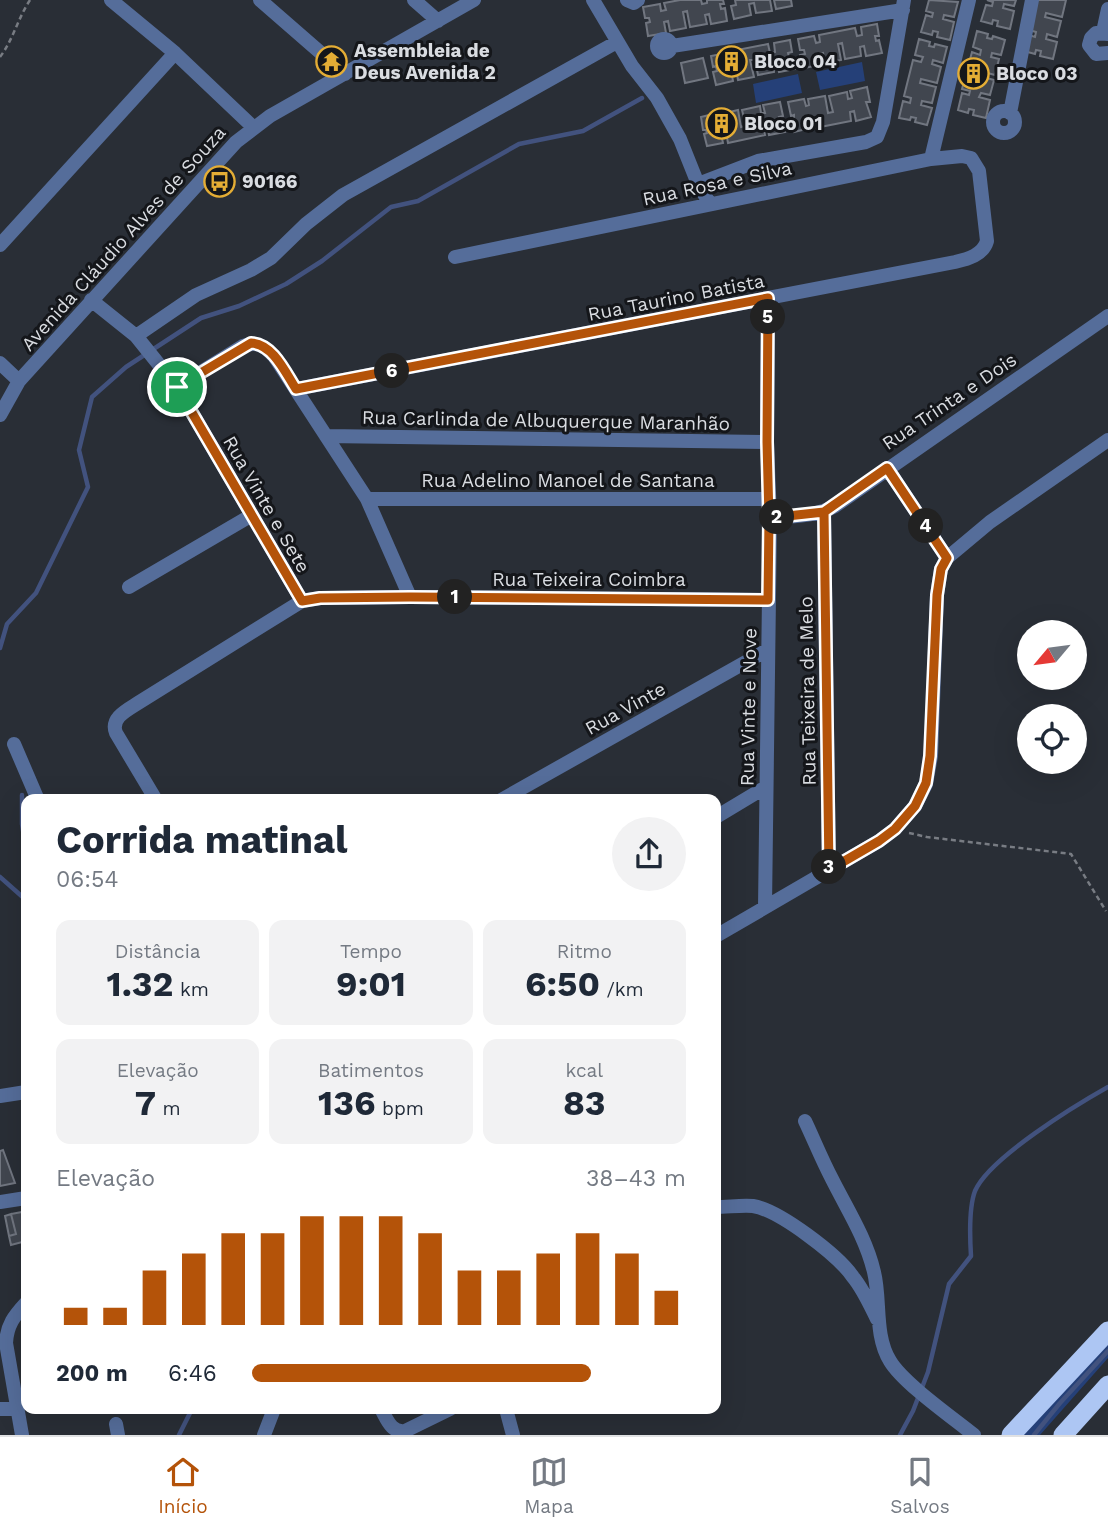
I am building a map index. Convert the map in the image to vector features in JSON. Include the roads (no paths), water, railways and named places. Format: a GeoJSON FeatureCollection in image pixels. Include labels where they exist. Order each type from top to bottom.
{"type":"FeatureCollection","features":[{"type":"Feature","properties":{"kind":"highway"},"geometry":{"type":"LineString","coordinates":[[1011,1435],[1108,1332]]}},
{"type":"Feature","properties":{"kind":"highway"},"geometry":{"type":"LineString","coordinates":[[1063,1435],[1108,1385]]}},
{"type":"Feature","properties":{"kind":"street"},"geometry":{"type":"LineString","coordinates":[[111,0],[175,53],[253,127]]}},
{"type":"Feature","properties":{"kind":"street"},"geometry":{"type":"LineString","coordinates":[[260,0],[345,74]]}},
{"type":"Feature","properties":{"kind":"street"},"geometry":{"type":"LineString","coordinates":[[414,0],[438,21]]}},
{"type":"Feature","properties":{"kind":"street","name":"Avenida Cláudio Alves de Souza"},"geometry":{"type":"LineString","coordinates":[[0,415],[19,381],[236,142],[253,127],[474,0]]}},
{"type":"Feature","properties":{"kind":"street"},"geometry":{"type":"LineString","coordinates":[[593,0],[617,42],[657,98],[680,139],[698,184],[710,204]]}},
{"type":"Feature","properties":{"kind":"street"},"geometry":{"type":"LineString","coordinates":[[627,0],[634,3],[638,0]]}},
{"type":"Feature","properties":{"kind":"street"},"geometry":{"type":"LineString","coordinates":[[931,159],[969,0]]}},
{"type":"Feature","properties":{"kind":"street"},"geometry":{"type":"LineString","coordinates":[[1010,113],[1032,0]]}},
{"type":"Feature","properties":{"kind":"street"},"geometry":{"type":"LineString","coordinates":[[672,46],[903,5],[883,122],[877,137],[866,142],[758,161],[698,184]]}},
{"type":"Feature","properties":{"kind":"street"},"geometry":{"type":"LineString","coordinates":[[1108,9],[1106,33],[1093,35],[1089,45],[1096,54],[1108,53]]}},
{"type":"Feature","properties":{"kind":"street"},"geometry":{"type":"LineString","coordinates":[[140,341],[196,295],[271,258],[306,223],[343,195],[617,42]]}},
{"type":"Feature","properties":{"kind":"street"},"geometry":{"type":"LineString","coordinates":[[0,245],[175,53]]}},
{"type":"Feature","properties":{"kind":"street","name":"Rua Rosa e Silva"},"geometry":{"type":"LineString","coordinates":[[455,257],[931,159],[962,156],[971,158],[979,171]]}},
{"type":"Feature","properties":{"kind":"street","name":"Rua Taurino Batista"},"geometry":{"type":"LineString","coordinates":[[296,389],[955,262],[977,254],[985,247],[987,240],[979,171]]}},
{"type":"Feature","properties":{"kind":"street","name":"Rua Vinte e Nove"},"geometry":{"type":"LineString","coordinates":[[765,907],[768,298]]}},
{"type":"Feature","properties":{"kind":"street","name":"Rua Vinte e Sete"},"geometry":{"type":"LineString","coordinates":[[91,300],[140,341],[177,387],[302,601]]}},
{"type":"Feature","properties":{"kind":"street","name":"Rua Trinta e Dois"},"geometry":{"type":"LineString","coordinates":[[769,518],[824,512],[1108,316]]}},
{"type":"Feature","properties":{"kind":"street"},"geometry":{"type":"LineString","coordinates":[[177,387],[251,343],[265,346],[367,499],[410,597]]}},
{"type":"Feature","properties":{"kind":"street"},"geometry":{"type":"LineString","coordinates":[[0,363],[19,381]]}},
{"type":"Feature","properties":{"kind":"street","name":"Rua Carlinda de Albuquerque Maranhão"},"geometry":{"type":"LineString","coordinates":[[326,436],[767,442]]}},
{"type":"Feature","properties":{"kind":"street"},"geometry":{"type":"LineString","coordinates":[[721,933],[879,841],[895,829],[915,806],[926,783],[930,756],[937,595],[941,569],[947,558],[990,522],[1108,440]]}},
{"type":"Feature","properties":{"kind":"street"},"geometry":{"type":"LineString","coordinates":[[887,468],[947,558]]}},
{"type":"Feature","properties":{"kind":"street","name":"Rua Adelino Manoel de Santana"},"geometry":{"type":"LineString","coordinates":[[367,499],[769,499]]}},
{"type":"Feature","properties":{"kind":"street","name":"Rua Teixeira de Melo"},"geometry":{"type":"LineString","coordinates":[[824,512],[829,870]]}},
{"type":"Feature","properties":{"kind":"street"},"geometry":{"type":"LineString","coordinates":[[129,587],[252,515]]}},
{"type":"Feature","properties":{"kind":"street","name":"Rua Teixeira Coimbra"},"geometry":{"type":"LineString","coordinates":[[152,794],[116,733],[116,721],[138,703],[302,601],[320,598],[410,597],[768,600]]}},
{"type":"Feature","properties":{"kind":"street","name":"Rua Vinte"},"geometry":{"type":"LineString","coordinates":[[512,794],[767,650]]}},
{"type":"Feature","properties":{"kind":"street"},"geometry":{"type":"LineString","coordinates":[[14,744],[35,794]]}},
{"type":"Feature","properties":{"kind":"street"},"geometry":{"type":"LineString","coordinates":[[721,814],[766,787]]}},
{"type":"Feature","properties":{"kind":"street"},"geometry":{"type":"LineString","coordinates":[[0,1096],[21,1092]]}},
{"type":"Feature","properties":{"kind":"street"},"geometry":{"type":"LineString","coordinates":[[805,1121],[867,1250],[874,1272],[887,1357],[913,1385],[974,1435]]}},
{"type":"Feature","properties":{"kind":"street"},"geometry":{"type":"LineString","coordinates":[[0,1202],[21,1203]]}},
{"type":"Feature","properties":{"kind":"street"},"geometry":{"type":"LineString","coordinates":[[721,1207],[753,1206],[772,1211],[792,1224],[853,1276],[880,1323]]}},
{"type":"Feature","properties":{"kind":"street"},"geometry":{"type":"LineString","coordinates":[[21,1309],[6,1331],[6,1343],[22,1435]]}},
{"type":"Feature","properties":{"kind":"street"},"geometry":{"type":"LineString","coordinates":[[0,1409],[17,1409]]}},
{"type":"Feature","properties":{"kind":"street"},"geometry":{"type":"LineString","coordinates":[[264,1435],[272,1414]]}},
{"type":"Feature","properties":{"kind":"street"},"geometry":{"type":"LineString","coordinates":[[384,1414],[396,1431],[405,1431],[440,1414]]}},
{"type":"Feature","properties":{"kind":"street"},"geometry":{"type":"LineString","coordinates":[[507,1414],[513,1435]]}},
{"type":"Feature","properties":{"kind":"waterway"},"geometry":{"type":"LineString","coordinates":[[0,648],[7,624],[36,593],[88,487],[79,450],[92,397],[126,367],[201,318],[239,306],[286,284],[322,261],[391,207],[418,201],[519,144],[583,131],[642,98]]}},
{"type":"Feature","properties":{"kind":"waterway"},"geometry":{"type":"LineString","coordinates":[[0,877],[21,896]]}},
{"type":"Feature","properties":{"kind":"waterway"},"geometry":{"type":"LineString","coordinates":[[900,1435],[913,1411],[928,1372],[949,1284],[971,1256],[971,1214],[975,1191],[983,1178],[1015,1148],[1108,1087]]}},
{"type":"Feature","properties":{"kind":"waterway"},"geometry":{"type":"LineString","coordinates":[[1034,1435],[1108,1351]]}},
{"type":"Feature","properties":{"kind":"waterway"},"geometry":{"type":"LineString","coordinates":[[179,1435],[190,1414]]}},
{"type":"Feature","properties":{"kind":"place","name":"Assembleia de Deus Avenida 2"},"geometry":{"type":"Point","coordinates":[331,61]}},
{"type":"Feature","properties":{"kind":"place","name":"Bloco 04"},"geometry":{"type":"Point","coordinates":[731,61]}},
{"type":"Feature","properties":{"kind":"place","name":"Bloco 03"},"geometry":{"type":"Point","coordinates":[973,73]}},
{"type":"Feature","properties":{"kind":"place","name":"Bloco 01"},"geometry":{"type":"Point","coordinates":[721,123]}},
{"type":"Feature","properties":{"kind":"place","name":"90166"},"geometry":{"type":"Point","coordinates":[219,181]}}]}
